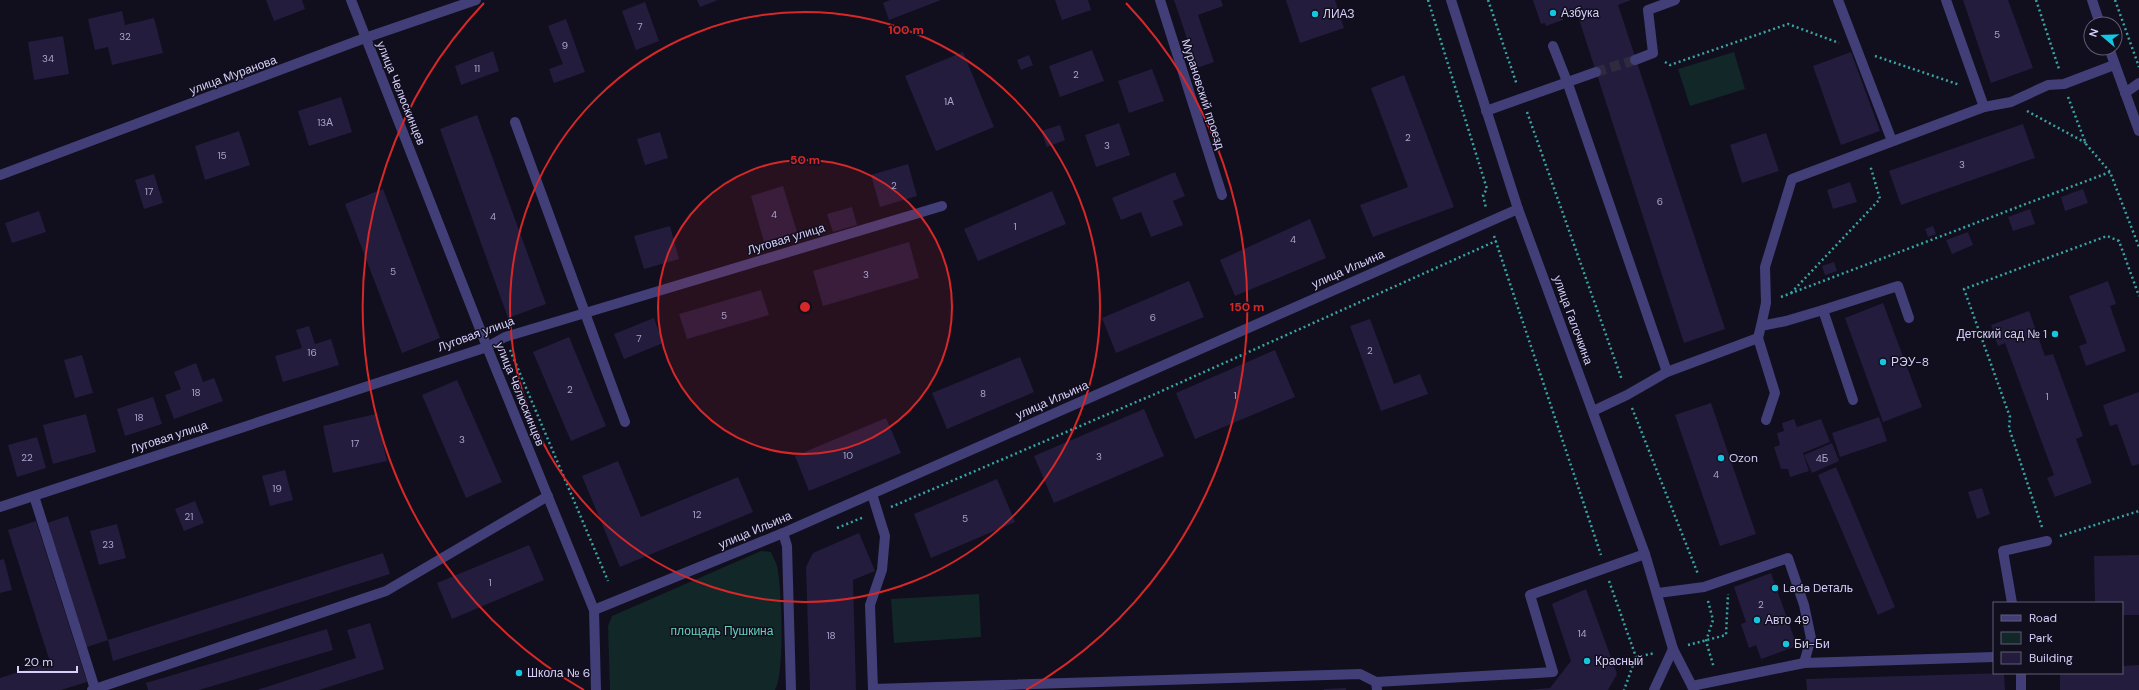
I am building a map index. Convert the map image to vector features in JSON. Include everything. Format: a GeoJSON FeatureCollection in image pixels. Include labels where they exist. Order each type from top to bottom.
{"type":"FeatureCollection","features":[{"type":"Feature","properties":{"kind":"street","name":"улица Челюскинцев"},"geometry":{"type":"LineString","coordinates":[[351,0],[487,347],[594,610],[596,690]]}},
{"type":"Feature","properties":{"kind":"street","name":"улица Муранова"},"geometry":{"type":"LineString","coordinates":[[0,175],[365,38],[476,0]]}},
{"type":"Feature","properties":{"kind":"street","name":"Мурановский проезд"},"geometry":{"type":"LineString","coordinates":[[1160,0],[1222,195]]}},
{"type":"Feature","properties":{"kind":"street","name":"улица Галочкина"},"geometry":{"type":"LineString","coordinates":[[1451,0],[1518,209],[1645,554],[1658,593],[1673,649],[1693,688]]}},
{"type":"Feature","properties":{"kind":"street"},"geometry":{"type":"LineString","coordinates":[[1635,60],[1653,53],[1648,10],[1675,0]]}},
{"type":"Feature","properties":{"kind":"street"},"geometry":{"type":"LineString","coordinates":[[1838,0],[1892,141]]}},
{"type":"Feature","properties":{"kind":"street"},"geometry":{"type":"LineString","coordinates":[[1946,0],[1984,107]]}},
{"type":"Feature","properties":{"kind":"street"},"geometry":{"type":"LineString","coordinates":[[2092,0],[2097,16]]}},
{"type":"Feature","properties":{"kind":"street"},"geometry":{"type":"LineString","coordinates":[[1553,46],[1568,84],[1667,372]]}},
{"type":"Feature","properties":{"kind":"street"},"geometry":{"type":"LineString","coordinates":[[2111,56],[2139,131]]}},
{"type":"Feature","properties":{"kind":"street"},"geometry":{"type":"LineString","coordinates":[[1766,420],[1775,393],[1758,338],[1766,303],[1765,267],[1792,179],[1866,153],[1892,141],[1984,107],[2011,102],[2048,85],[2064,84],[2114,65]]}},
{"type":"Feature","properties":{"kind":"street"},"geometry":{"type":"LineString","coordinates":[[1486,111],[1568,84],[1596,72]]}},
{"type":"Feature","properties":{"kind":"street"},"geometry":{"type":"LineString","coordinates":[[2125,93],[2139,83]]}},
{"type":"Feature","properties":{"kind":"street"},"geometry":{"type":"LineString","coordinates":[[515,122],[625,422]]}},
{"type":"Feature","properties":{"kind":"street","name":"Луговая улица"},"geometry":{"type":"LineString","coordinates":[[0,507],[487,347],[505,337],[584,312],[942,206]]}},
{"type":"Feature","properties":{"kind":"street","name":"улица Ильина"},"geometry":{"type":"LineString","coordinates":[[594,610],[783,533],[1489,220],[1518,209]]}},
{"type":"Feature","properties":{"kind":"street"},"geometry":{"type":"LineString","coordinates":[[1761,326],[1786,321],[1898,286],[1909,318]]}},
{"type":"Feature","properties":{"kind":"street"},"geometry":{"type":"LineString","coordinates":[[1823,310],[1853,400]]}},
{"type":"Feature","properties":{"kind":"street"},"geometry":{"type":"LineString","coordinates":[[1593,411],[1627,396],[1667,372],[1758,338]]}},
{"type":"Feature","properties":{"kind":"street"},"geometry":{"type":"LineString","coordinates":[[872,494],[885,536],[882,570],[870,605],[873,689],[1049,687],[1360,674],[1377,686],[1553,672],[1530,595],[1645,554]]}},
{"type":"Feature","properties":{"kind":"street"},"geometry":{"type":"LineString","coordinates":[[34,496],[93,690],[386,591],[548,496]]}},
{"type":"Feature","properties":{"kind":"street"},"geometry":{"type":"LineString","coordinates":[[783,533],[787,546],[791,690]]}},
{"type":"Feature","properties":{"kind":"street"},"geometry":{"type":"LineString","coordinates":[[2012,602],[2003,551],[2046,541]]}},
{"type":"Feature","properties":{"kind":"street"},"geometry":{"type":"LineString","coordinates":[[1658,593],[1704,587],[1788,558],[1804,605],[1810,638],[1804,663]]}},
{"type":"Feature","properties":{"kind":"street"},"geometry":{"type":"LineString","coordinates":[[1654,690],[1673,649]]}},
{"type":"Feature","properties":{"kind":"street"},"geometry":{"type":"LineString","coordinates":[[1693,688],[1717,680],[1804,663],[1993,657]]}},
{"type":"Feature","properties":{"kind":"street"},"geometry":{"type":"LineString","coordinates":[[2021,674],[2021,690]]}},
{"type":"Feature","properties":{"kind":"path"},"geometry":{"type":"LineString","coordinates":[[1428,0],[1487,189],[1483,195],[1489,220],[1636,658],[1624,690]]}},
{"type":"Feature","properties":{"kind":"path"},"geometry":{"type":"LineString","coordinates":[[1488,0],[1627,396],[1704,587],[1713,620],[1706,641],[1717,680]]}},
{"type":"Feature","properties":{"kind":"path"},"geometry":{"type":"LineString","coordinates":[[2115,0],[2139,67]]}},
{"type":"Feature","properties":{"kind":"path"},"geometry":{"type":"LineString","coordinates":[[1653,53],[1670,65],[1788,24],[1856,50],[1979,91]]}},
{"type":"Feature","properties":{"kind":"path"},"geometry":{"type":"LineString","coordinates":[[2011,102],[2086,144]]}},
{"type":"Feature","properties":{"kind":"path"},"geometry":{"type":"LineString","coordinates":[[1790,294],[1880,198],[1866,153]]}},
{"type":"Feature","properties":{"kind":"path"},"geometry":{"type":"LineString","coordinates":[[1766,303],[2110,172],[2139,247]]}},
{"type":"Feature","properties":{"kind":"path"},"geometry":{"type":"LineString","coordinates":[[2139,296],[2119,241],[2107,236],[1964,289],[2010,416],[2009,428],[2046,541],[2139,511]]}},
{"type":"Feature","properties":{"kind":"path"},"geometry":{"type":"LineString","coordinates":[[829,530],[878,512],[1155,394],[1496,241]]}},
{"type":"Feature","properties":{"kind":"path"},"geometry":{"type":"LineString","coordinates":[[505,337],[608,581]]}},
{"type":"Feature","properties":{"kind":"path"},"geometry":{"type":"LineString","coordinates":[[1706,641],[1726,635],[1729,579]]}},
{"type":"Feature","properties":{"kind":"green space"},"geometry":{"type":"Polygon","coordinates":[[[1734,52],[1745,89],[1690,106],[1678,69],[1734,52]]]}},
{"type":"Feature","properties":{"kind":"green space","name":"площадь Пушкина"},"geometry":{"type":"Polygon","coordinates":[[[761,551],[771,552],[777,564],[779,576],[782,630],[780,667],[775,690],[610,690],[608,626],[612,616],[761,551]]]}},
{"type":"Feature","properties":{"kind":"green space"},"geometry":{"type":"Polygon","coordinates":[[[979,594],[981,637],[894,643],[891,599],[979,594]]]}},
{"type":"Feature","properties":{"kind":"building"},"geometry":{"type":"Polygon","coordinates":[[[266,0],[302,0],[305,9],[274,21],[266,0]]]}},
{"type":"Feature","properties":{"kind":"building"},"geometry":{"type":"Polygon","coordinates":[[[697,0],[718,0],[700,7],[697,0]]]}},
{"type":"Feature","properties":{"kind":"building"},"geometry":{"type":"Polygon","coordinates":[[[890,0],[941,0],[889,20],[883,3],[890,0]]]}},
{"type":"Feature","properties":{"kind":"building"},"geometry":{"type":"Polygon","coordinates":[[[1055,0],[1088,0],[1091,10],[1062,20],[1055,0]]]}},
{"type":"Feature","properties":{"kind":"building"},"geometry":{"type":"Polygon","coordinates":[[[1174,0],[1221,0],[1223,6],[1198,15],[1214,62],[1197,68],[1174,0]]]}},
{"type":"Feature","properties":{"kind":"building","name":"ЛИАЗ"},"geometry":{"type":"Polygon","coordinates":[[[1286,0],[1335,0],[1344,28],[1300,43],[1286,0]]]}},
{"type":"Feature","properties":{"kind":"building"},"geometry":{"type":"Polygon","coordinates":[[[1533,0],[1631,0],[1618,5],[1725,329],[1684,343],[1576,10],[1562,15],[1563,20],[1546,26],[1545,23],[1541,24],[1533,0]]]}},
{"type":"Feature","properties":{"kind":"building"},"geometry":{"type":"Polygon","coordinates":[[[1963,0],[2008,0],[2033,68],[1991,83],[1963,0]]]}},
{"type":"Feature","properties":{"kind":"building"},"geometry":{"type":"Polygon","coordinates":[[[645,2],[659,41],[636,50],[622,11],[645,2]]]}},
{"type":"Feature","properties":{"kind":"building"},"geometry":{"type":"Polygon","coordinates":[[[122,11],[125,25],[154,18],[163,53],[112,65],[108,47],[95,50],[88,19],[122,11]]]}},
{"type":"Feature","properties":{"kind":"building"},"geometry":{"type":"Polygon","coordinates":[[[566,19],[585,72],[554,83],[549,69],[563,64],[548,26],[566,19]]]}},
{"type":"Feature","properties":{"kind":"building"},"geometry":{"type":"Polygon","coordinates":[[[63,36],[69,74],[34,80],[28,42],[63,36]]]}},
{"type":"Feature","properties":{"kind":"building"},"geometry":{"type":"Polygon","coordinates":[[[1092,50],[1104,81],[1060,97],[1049,66],[1092,50]]]}},
{"type":"Feature","properties":{"kind":"building"},"geometry":{"type":"Polygon","coordinates":[[[493,51],[499,71],[461,85],[455,66],[493,51]]]}},
{"type":"Feature","properties":{"kind":"building"},"geometry":{"type":"Polygon","coordinates":[[[963,52],[994,127],[936,151],[905,76],[963,52]]]}},
{"type":"Feature","properties":{"kind":"building"},"geometry":{"type":"Polygon","coordinates":[[[1851,52],[1880,131],[1841,145],[1813,66],[1851,52]]]}},
{"type":"Feature","properties":{"kind":"building"},"geometry":{"type":"Polygon","coordinates":[[[1029,55],[1033,65],[1021,70],[1017,60],[1029,55]]]}},
{"type":"Feature","properties":{"kind":"building"},"geometry":{"type":"Polygon","coordinates":[[[1152,69],[1164,101],[1129,113],[1118,81],[1152,69]]]}},
{"type":"Feature","properties":{"kind":"building"},"geometry":{"type":"Polygon","coordinates":[[[1404,75],[1454,207],[1373,237],[1360,205],[1408,187],[1371,88],[1404,75]]]}},
{"type":"Feature","properties":{"kind":"building"},"geometry":{"type":"Polygon","coordinates":[[[341,97],[352,132],[309,146],[298,111],[341,97]]]}},
{"type":"Feature","properties":{"kind":"building"},"geometry":{"type":"Polygon","coordinates":[[[477,115],[546,304],[508,318],[440,129],[477,115]]]}},
{"type":"Feature","properties":{"kind":"building"},"geometry":{"type":"Polygon","coordinates":[[[1119,123],[1130,155],[1096,167],[1085,135],[1119,123]]]}},
{"type":"Feature","properties":{"kind":"building"},"geometry":{"type":"Polygon","coordinates":[[[2023,124],[2035,158],[1901,205],[1889,171],[2023,124]]]}},
{"type":"Feature","properties":{"kind":"building"},"geometry":{"type":"Polygon","coordinates":[[[1060,125],[1065,140],[1047,147],[1041,131],[1060,125]]]}},
{"type":"Feature","properties":{"kind":"building"},"geometry":{"type":"Polygon","coordinates":[[[239,131],[250,165],[205,180],[195,146],[239,131]]]}},
{"type":"Feature","properties":{"kind":"building"},"geometry":{"type":"Polygon","coordinates":[[[660,132],[668,158],[645,165],[637,139],[660,132]]]}},
{"type":"Feature","properties":{"kind":"building"},"geometry":{"type":"Polygon","coordinates":[[[1766,133],[1779,171],[1742,183],[1730,145],[1766,133]]]}},
{"type":"Feature","properties":{"kind":"building"},"geometry":{"type":"Polygon","coordinates":[[[908,164],[917,196],[880,207],[871,175],[908,164]]]}},
{"type":"Feature","properties":{"kind":"building"},"geometry":{"type":"Polygon","coordinates":[[[1175,172],[1185,196],[1173,201],[1183,225],[1151,237],[1141,212],[1121,220],[1112,198],[1175,172]]]}},
{"type":"Feature","properties":{"kind":"building"},"geometry":{"type":"Polygon","coordinates":[[[154,174],[163,203],[144,209],[135,180],[154,174]]]}},
{"type":"Feature","properties":{"kind":"building"},"geometry":{"type":"Polygon","coordinates":[[[1850,182],[1857,202],[1833,209],[1827,190],[1850,182]]]}},
{"type":"Feature","properties":{"kind":"building"},"geometry":{"type":"Polygon","coordinates":[[[783,186],[797,232],[764,242],[751,196],[783,186]]]}},
{"type":"Feature","properties":{"kind":"building"},"geometry":{"type":"Polygon","coordinates":[[[383,189],[440,338],[402,353],[345,204],[383,189]]]}},
{"type":"Feature","properties":{"kind":"building"},"geometry":{"type":"Polygon","coordinates":[[[2083,189],[2088,203],[2065,211],[2061,197],[2083,189]]]}},
{"type":"Feature","properties":{"kind":"building"},"geometry":{"type":"Polygon","coordinates":[[[1052,191],[1066,224],[978,261],[964,229],[1052,191]]]}},
{"type":"Feature","properties":{"kind":"building"},"geometry":{"type":"Polygon","coordinates":[[[852,207],[857,225],[833,232],[827,214],[852,207]]]}},
{"type":"Feature","properties":{"kind":"building"},"geometry":{"type":"Polygon","coordinates":[[[2030,209],[2035,224],[2013,231],[2008,217],[2030,209]]]}},
{"type":"Feature","properties":{"kind":"building"},"geometry":{"type":"Polygon","coordinates":[[[39,211],[46,232],[12,243],[5,223],[39,211]]]}},
{"type":"Feature","properties":{"kind":"building"},"geometry":{"type":"Polygon","coordinates":[[[1310,219],[1326,258],[1235,296],[1220,260],[1310,219]]]}},
{"type":"Feature","properties":{"kind":"building"},"geometry":{"type":"Polygon","coordinates":[[[670,226],[679,259],[644,269],[634,236],[670,226]]]}},
{"type":"Feature","properties":{"kind":"building"},"geometry":{"type":"Polygon","coordinates":[[[1933,226],[1936,234],[1928,237],[1925,229],[1933,226]]]}},
{"type":"Feature","properties":{"kind":"building"},"geometry":{"type":"Polygon","coordinates":[[[1968,232],[1973,245],[1952,254],[1946,240],[1968,232]]]}},
{"type":"Feature","properties":{"kind":"building"},"geometry":{"type":"Polygon","coordinates":[[[909,242],[919,278],[823,306],[813,271],[909,242]]]}},
{"type":"Feature","properties":{"kind":"building"},"geometry":{"type":"Polygon","coordinates":[[[1834,262],[1837,271],[1825,275],[1822,266],[1834,262]]]}},
{"type":"Feature","properties":{"kind":"building"},"geometry":{"type":"Polygon","coordinates":[[[1189,281],[1204,317],[1116,353],[1102,318],[1189,281]]]}},
{"type":"Feature","properties":{"kind":"building"},"geometry":{"type":"Polygon","coordinates":[[[2108,281],[2116,304],[2110,306],[2126,351],[2086,366],[2079,346],[2087,343],[2069,296],[2108,281]]]}},
{"type":"Feature","properties":{"kind":"building"},"geometry":{"type":"Polygon","coordinates":[[[761,290],[769,315],[687,339],[679,314],[761,290]]]}},
{"type":"Feature","properties":{"kind":"building","name":"РЭУ-8"},"geometry":{"type":"Polygon","coordinates":[[[1883,303],[1922,407],[1883,422],[1845,318],[1883,303]]]}},
{"type":"Feature","properties":{"kind":"building"},"geometry":{"type":"Polygon","coordinates":[[[2029,311],[2045,356],[2053,354],[2083,436],[2076,439],[2092,483],[2055,497],[2047,478],[2054,475],[2005,343],[1998,346],[1991,325],[2029,311]]]}},
{"type":"Feature","properties":{"kind":"building"},"geometry":{"type":"Polygon","coordinates":[[[654,318],[663,343],[624,359],[614,334],[654,318]]]}},
{"type":"Feature","properties":{"kind":"building"},"geometry":{"type":"Polygon","coordinates":[[[1370,319],[1394,384],[1420,374],[1428,394],[1381,411],[1350,326],[1370,319]]]}},
{"type":"Feature","properties":{"kind":"building"},"geometry":{"type":"Polygon","coordinates":[[[309,326],[315,344],[331,339],[339,365],[283,382],[275,356],[302,348],[296,330],[309,326]]]}},
{"type":"Feature","properties":{"kind":"building"},"geometry":{"type":"Polygon","coordinates":[[[569,337],[606,426],[571,441],[533,352],[569,337]]]}},
{"type":"Feature","properties":{"kind":"building"},"geometry":{"type":"Polygon","coordinates":[[[1275,350],[1295,397],[1195,439],[1176,393],[1275,350]]]}},
{"type":"Feature","properties":{"kind":"building"},"geometry":{"type":"Polygon","coordinates":[[[82,355],[93,393],[75,398],[64,360],[82,355]]]}},
{"type":"Feature","properties":{"kind":"building"},"geometry":{"type":"Polygon","coordinates":[[[1020,357],[1034,392],[947,429],[932,393],[1020,357]]]}},
{"type":"Feature","properties":{"kind":"building"},"geometry":{"type":"Polygon","coordinates":[[[196,363],[203,382],[214,378],[223,401],[174,419],[165,395],[181,389],[174,372],[196,363]]]}},
{"type":"Feature","properties":{"kind":"building"},"geometry":{"type":"Polygon","coordinates":[[[457,380],[502,482],[466,498],[422,395],[457,380]]]}},
{"type":"Feature","properties":{"kind":"building"},"geometry":{"type":"Polygon","coordinates":[[[2139,392],[2139,464],[2132,466],[2117,424],[2110,426],[2103,405],[2139,392]]]}},
{"type":"Feature","properties":{"kind":"building"},"geometry":{"type":"Polygon","coordinates":[[[153,397],[162,424],[125,436],[117,409],[153,397]]]}},
{"type":"Feature","properties":{"kind":"building"},"geometry":{"type":"Polygon","coordinates":[[[1711,403],[1756,534],[1720,546],[1675,415],[1711,403]]]}},
{"type":"Feature","properties":{"kind":"building"},"geometry":{"type":"Polygon","coordinates":[[[1144,409],[1164,456],[1054,503],[1034,456],[1144,409]]]}},
{"type":"Feature","properties":{"kind":"building"},"geometry":{"type":"Polygon","coordinates":[[[86,414],[96,452],[53,464],[43,425],[86,414]]]}},
{"type":"Feature","properties":{"kind":"building"},"geometry":{"type":"Polygon","coordinates":[[[376,414],[387,461],[333,473],[323,426],[376,414]]]}},
{"type":"Feature","properties":{"kind":"building"},"geometry":{"type":"Polygon","coordinates":[[[1879,417],[1887,441],[1840,457],[1832,433],[1879,417]]]}},
{"type":"Feature","properties":{"kind":"building"},"geometry":{"type":"Polygon","coordinates":[[[886,418],[901,453],[809,491],[795,456],[886,418]]]}},
{"type":"Feature","properties":{"kind":"building"},"geometry":{"type":"Polygon","coordinates":[[[1794,419],[1797,427],[1821,419],[1830,442],[1803,453],[1809,471],[1790,477],[1788,469],[1781,469],[1774,447],[1780,445],[1777,433],[1784,431],[1782,423],[1794,419]]]}},
{"type":"Feature","properties":{"kind":"building"},"geometry":{"type":"Polygon","coordinates":[[[37,437],[46,468],[17,477],[8,445],[37,437]]]}},
{"type":"Feature","properties":{"kind":"building"},"geometry":{"type":"Polygon","coordinates":[[[1832,443],[1839,461],[1812,473],[1804,455],[1832,443]]]}},
{"type":"Feature","properties":{"kind":"building"},"geometry":{"type":"Polygon","coordinates":[[[618,461],[641,517],[738,477],[753,512],[620,567],[582,476],[618,461]]]}},
{"type":"Feature","properties":{"kind":"building"},"geometry":{"type":"Polygon","coordinates":[[[1836,467],[1895,607],[1878,615],[1818,475],[1836,467]]]}},
{"type":"Feature","properties":{"kind":"building"},"geometry":{"type":"Polygon","coordinates":[[[285,470],[293,500],[270,506],[262,476],[285,470]]]}},
{"type":"Feature","properties":{"kind":"building"},"geometry":{"type":"Polygon","coordinates":[[[997,479],[1015,522],[931,558],[914,514],[997,479]]]}},
{"type":"Feature","properties":{"kind":"building"},"geometry":{"type":"Polygon","coordinates":[[[1982,488],[1990,514],[1977,519],[1968,492],[1982,488]]]}},
{"type":"Feature","properties":{"kind":"building"},"geometry":{"type":"Polygon","coordinates":[[[195,501],[204,523],[184,531],[175,509],[195,501]]]}},
{"type":"Feature","properties":{"kind":"building"},"geometry":{"type":"Polygon","coordinates":[[[68,516],[108,640],[87,647],[47,523],[68,516]]]}},
{"type":"Feature","properties":{"kind":"building"},"geometry":{"type":"Polygon","coordinates":[[[36,521],[87,682],[61,690],[0,690],[0,678],[50,662],[8,530],[36,521]]]}},
{"type":"Feature","properties":{"kind":"building"},"geometry":{"type":"Polygon","coordinates":[[[117,524],[126,558],[99,565],[90,531],[117,524]]]}},
{"type":"Feature","properties":{"kind":"building"},"geometry":{"type":"Polygon","coordinates":[[[859,533],[875,571],[853,580],[856,690],[810,690],[806,567],[813,553],[859,533]]]}},
{"type":"Feature","properties":{"kind":"building"},"geometry":{"type":"Polygon","coordinates":[[[529,545],[544,580],[452,619],[437,583],[529,545]]]}},
{"type":"Feature","properties":{"kind":"building"},"geometry":{"type":"Polygon","coordinates":[[[383,553],[390,574],[113,661],[108,640],[383,553]]]}},
{"type":"Feature","properties":{"kind":"building"},"geometry":{"type":"Polygon","coordinates":[[[2139,555],[2139,615],[2123,615],[2123,602],[2095,602],[2094,556],[2139,555]]]}},
{"type":"Feature","properties":{"kind":"building"},"geometry":{"type":"Polygon","coordinates":[[[4,559],[12,590],[0,593],[0,560],[4,559]]]}},
{"type":"Feature","properties":{"kind":"building"},"geometry":{"type":"Polygon","coordinates":[[[1771,573],[1797,646],[1761,659],[1756,645],[1749,648],[1741,624],[1746,622],[1734,587],[1771,573]]]}},
{"type":"Feature","properties":{"kind":"building"},"geometry":{"type":"Polygon","coordinates":[[[1586,589],[1617,674],[1608,690],[1525,690],[1550,688],[1571,661],[1552,604],[1586,589]]]}},
{"type":"Feature","properties":{"kind":"building"},"geometry":{"type":"Polygon","coordinates":[[[370,623],[384,669],[319,690],[257,690],[356,658],[347,630],[370,623]]]}},
{"type":"Feature","properties":{"kind":"building"},"geometry":{"type":"Polygon","coordinates":[[[327,629],[333,650],[199,690],[148,690],[146,683],[327,629]]]}},
{"type":"Feature","properties":{"kind":"building"},"geometry":{"type":"Polygon","coordinates":[[[2139,665],[2139,690],[2060,690],[2060,674],[2123,674],[2123,666],[2139,665]]]}},
{"type":"Feature","properties":{"kind":"building"},"geometry":{"type":"Polygon","coordinates":[[[1993,673],[2004,674],[2005,690],[1807,690],[1806,679],[1993,673]]]}},
{"type":"Feature","properties":{"kind":"building"},"geometry":{"type":"Polygon","coordinates":[[[1346,688],[1346,690],[1324,690],[1324,689],[1346,688]]]}},
{"type":"Feature","properties":{"kind":"tunnel"},"geometry":{"type":"LineString","coordinates":[[1596,72],[1635,60]]}},
{"type":"Feature","properties":{"kind":"place","name":"Азбука"},"geometry":{"type":"Point","coordinates":[1553,13]}},
{"type":"Feature","properties":{"kind":"place","name":"ЛИАЗ"},"geometry":{"type":"Point","coordinates":[1315,14]}},
{"type":"Feature","properties":{"kind":"place","name":"Детский сад № 1"},"geometry":{"type":"Point","coordinates":[2055,334]}},
{"type":"Feature","properties":{"kind":"place","name":"РЭУ-8"},"geometry":{"type":"Point","coordinates":[1883,362]}},
{"type":"Feature","properties":{"kind":"place","name":"Ozon"},"geometry":{"type":"Point","coordinates":[1721,458]}},
{"type":"Feature","properties":{"kind":"place","name":"Lada Dеталь"},"geometry":{"type":"Point","coordinates":[1775,588]}},
{"type":"Feature","properties":{"kind":"place","name":"Авто 49"},"geometry":{"type":"Point","coordinates":[1757,620]}},
{"type":"Feature","properties":{"kind":"place","name":"Би-Би"},"geometry":{"type":"Point","coordinates":[1786,644]}},
{"type":"Feature","properties":{"kind":"place","name":"Красный"},"geometry":{"type":"Point","coordinates":[1587,661]}},
{"type":"Feature","properties":{"kind":"place","name":"Школа № 6"},"geometry":{"type":"Point","coordinates":[519,673]}}]}
